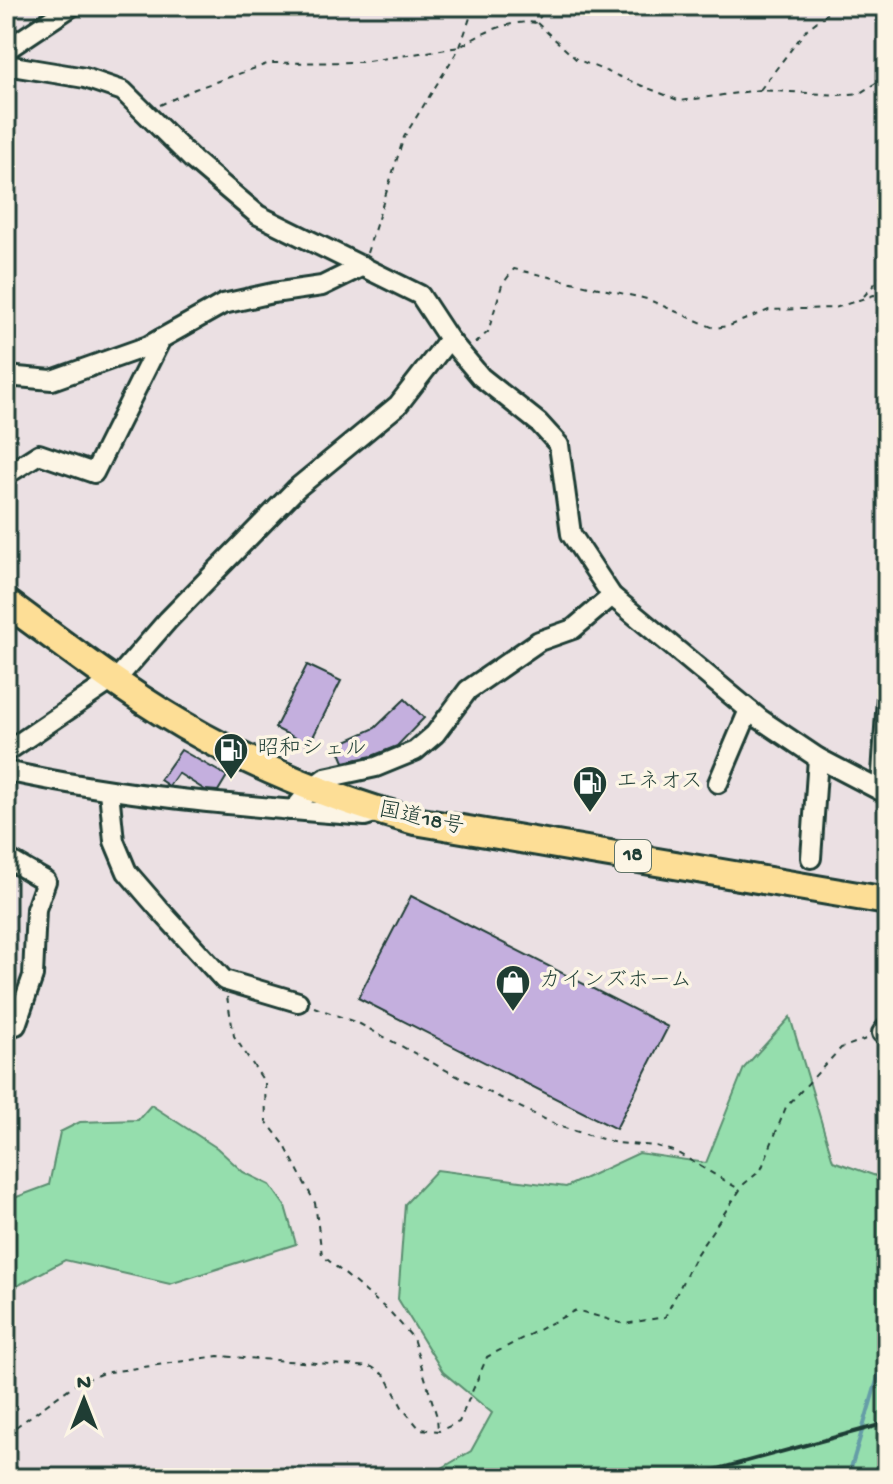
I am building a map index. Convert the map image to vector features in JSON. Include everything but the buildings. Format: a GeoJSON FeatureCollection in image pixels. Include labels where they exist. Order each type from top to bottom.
{"type":"FeatureCollection","features":[{"type":"Feature","properties":{"kind":"highway","name":"国道18号"},"geometry":{"type":"LineString","coordinates":[[6,602],[114,680],[202,737],[312,788],[380,812],[415,821],[887,901]]}},
{"type":"Feature","properties":{"kind":"street"},"geometry":{"type":"LineString","coordinates":[[6,50],[72,6]]}},
{"type":"Feature","properties":{"kind":"street"},"geometry":{"type":"LineString","coordinates":[[6,65],[85,78],[123,91],[193,160],[258,215],[420,295],[449,339],[481,377],[539,423],[559,445],[571,534],[612,596],[749,710],[818,758],[884,792],[887,697]]}},
{"type":"Feature","properties":{"kind":"street"},"geometry":{"type":"LineString","coordinates":[[6,376],[52,380],[148,346],[223,304],[322,286],[363,266]]}},
{"type":"Feature","properties":{"kind":"street"},"geometry":{"type":"LineString","coordinates":[[6,475],[39,454],[94,473],[161,339]]}},
{"type":"Feature","properties":{"kind":"street"},"geometry":{"type":"LineString","coordinates":[[6,752],[114,680],[297,488],[398,405],[449,339]]}},
{"type":"Feature","properties":{"kind":"street"},"geometry":{"type":"LineString","coordinates":[[290,810],[325,778],[376,767],[415,751],[435,734],[468,690],[539,641],[573,629],[612,596]]}},
{"type":"Feature","properties":{"kind":"street"},"geometry":{"type":"LineString","coordinates":[[718,783],[749,710]]}},
{"type":"Feature","properties":{"kind":"street"},"geometry":{"type":"LineString","coordinates":[[811,858],[818,758]]}},
{"type":"Feature","properties":{"kind":"street"},"geometry":{"type":"LineString","coordinates":[[6,771],[109,791],[365,816],[380,812]]}},
{"type":"Feature","properties":{"kind":"street"},"geometry":{"type":"LineString","coordinates":[[109,791],[114,841],[127,872],[224,980],[298,1002]]}},
{"type":"Feature","properties":{"kind":"street"},"geometry":{"type":"LineString","coordinates":[[6,858],[46,881],[36,909],[33,976],[16,1025]]}},
{"type":"Feature","properties":{"kind":"path"},"geometry":{"type":"LineString","coordinates":[[363,266],[404,137],[460,47],[474,6]]}},
{"type":"Feature","properties":{"kind":"path"},"geometry":{"type":"LineString","coordinates":[[536,23],[547,6]]}},
{"type":"Feature","properties":{"kind":"path"},"geometry":{"type":"LineString","coordinates":[[759,90],[807,29],[837,6]]}},
{"type":"Feature","properties":{"kind":"path"},"geometry":{"type":"LineString","coordinates":[[145,112],[195,89],[270,63],[361,62],[460,47],[520,21],[536,23],[576,59],[680,101],[759,90],[860,93],[887,76]]}},
{"type":"Feature","properties":{"kind":"path"},"geometry":{"type":"LineString","coordinates":[[462,354],[488,332],[502,285],[514,269],[647,299],[714,328],[729,326],[769,310],[835,308],[874,295],[887,298]]}},
{"type":"Feature","properties":{"kind":"path"},"geometry":{"type":"LineString","coordinates":[[863,298],[887,270]]}},
{"type":"Feature","properties":{"kind":"path"},"geometry":{"type":"LineString","coordinates":[[224,980],[234,1036],[265,1083],[266,1121],[284,1144],[315,1203],[322,1255],[391,1313],[413,1338],[439,1431]]}},
{"type":"Feature","properties":{"kind":"path"},"geometry":{"type":"LineString","coordinates":[[298,1002],[360,1024],[561,1127],[616,1143],[656,1146],[676,1152],[740,1189]]}},
{"type":"Feature","properties":{"kind":"path"},"geometry":{"type":"LineString","coordinates":[[6,1434],[74,1385],[103,1373],[218,1356],[372,1367],[386,1376],[403,1409],[420,1429],[439,1431],[459,1422],[487,1357],[576,1310],[624,1324],[665,1317],[696,1255],[740,1189],[761,1170],[786,1107],[841,1048],[884,1030]]}},
{"type":"Feature","properties":{"kind":"green space"},"geometry":{"type":"Polygon","coordinates":[[[790,1017],[833,1161],[876,1176],[887,1155],[887,1478],[425,1478],[471,1451],[492,1413],[443,1372],[398,1299],[405,1204],[437,1170],[566,1187],[639,1153],[706,1163],[744,1068],[790,1017]]]}},
{"type":"Feature","properties":{"kind":"green space"},"geometry":{"type":"Polygon","coordinates":[[[151,1105],[217,1148],[243,1172],[270,1185],[285,1206],[296,1244],[170,1284],[65,1260],[6,1292],[6,1201],[49,1185],[60,1132],[80,1122],[138,1120],[151,1105]]]}},
{"type":"Feature","properties":{"kind":"waterway"},"geometry":{"type":"LineString","coordinates":[[848,1478],[881,1367],[881,1350],[887,1339]]}},
{"type":"Feature","properties":{"kind":"railway"},"geometry":{"type":"LineString","coordinates":[[685,1478],[887,1423]]}},
{"type":"Feature","properties":{"kind":"place","name":"昭和シェル"},"geometry":{"type":"Point","coordinates":[231,781]}},
{"type":"Feature","properties":{"kind":"place","name":"エネオス"},"geometry":{"type":"Point","coordinates":[590,814]}},
{"type":"Feature","properties":{"kind":"place","name":"カインズホーム"},"geometry":{"type":"Point","coordinates":[513,1013]}}]}
